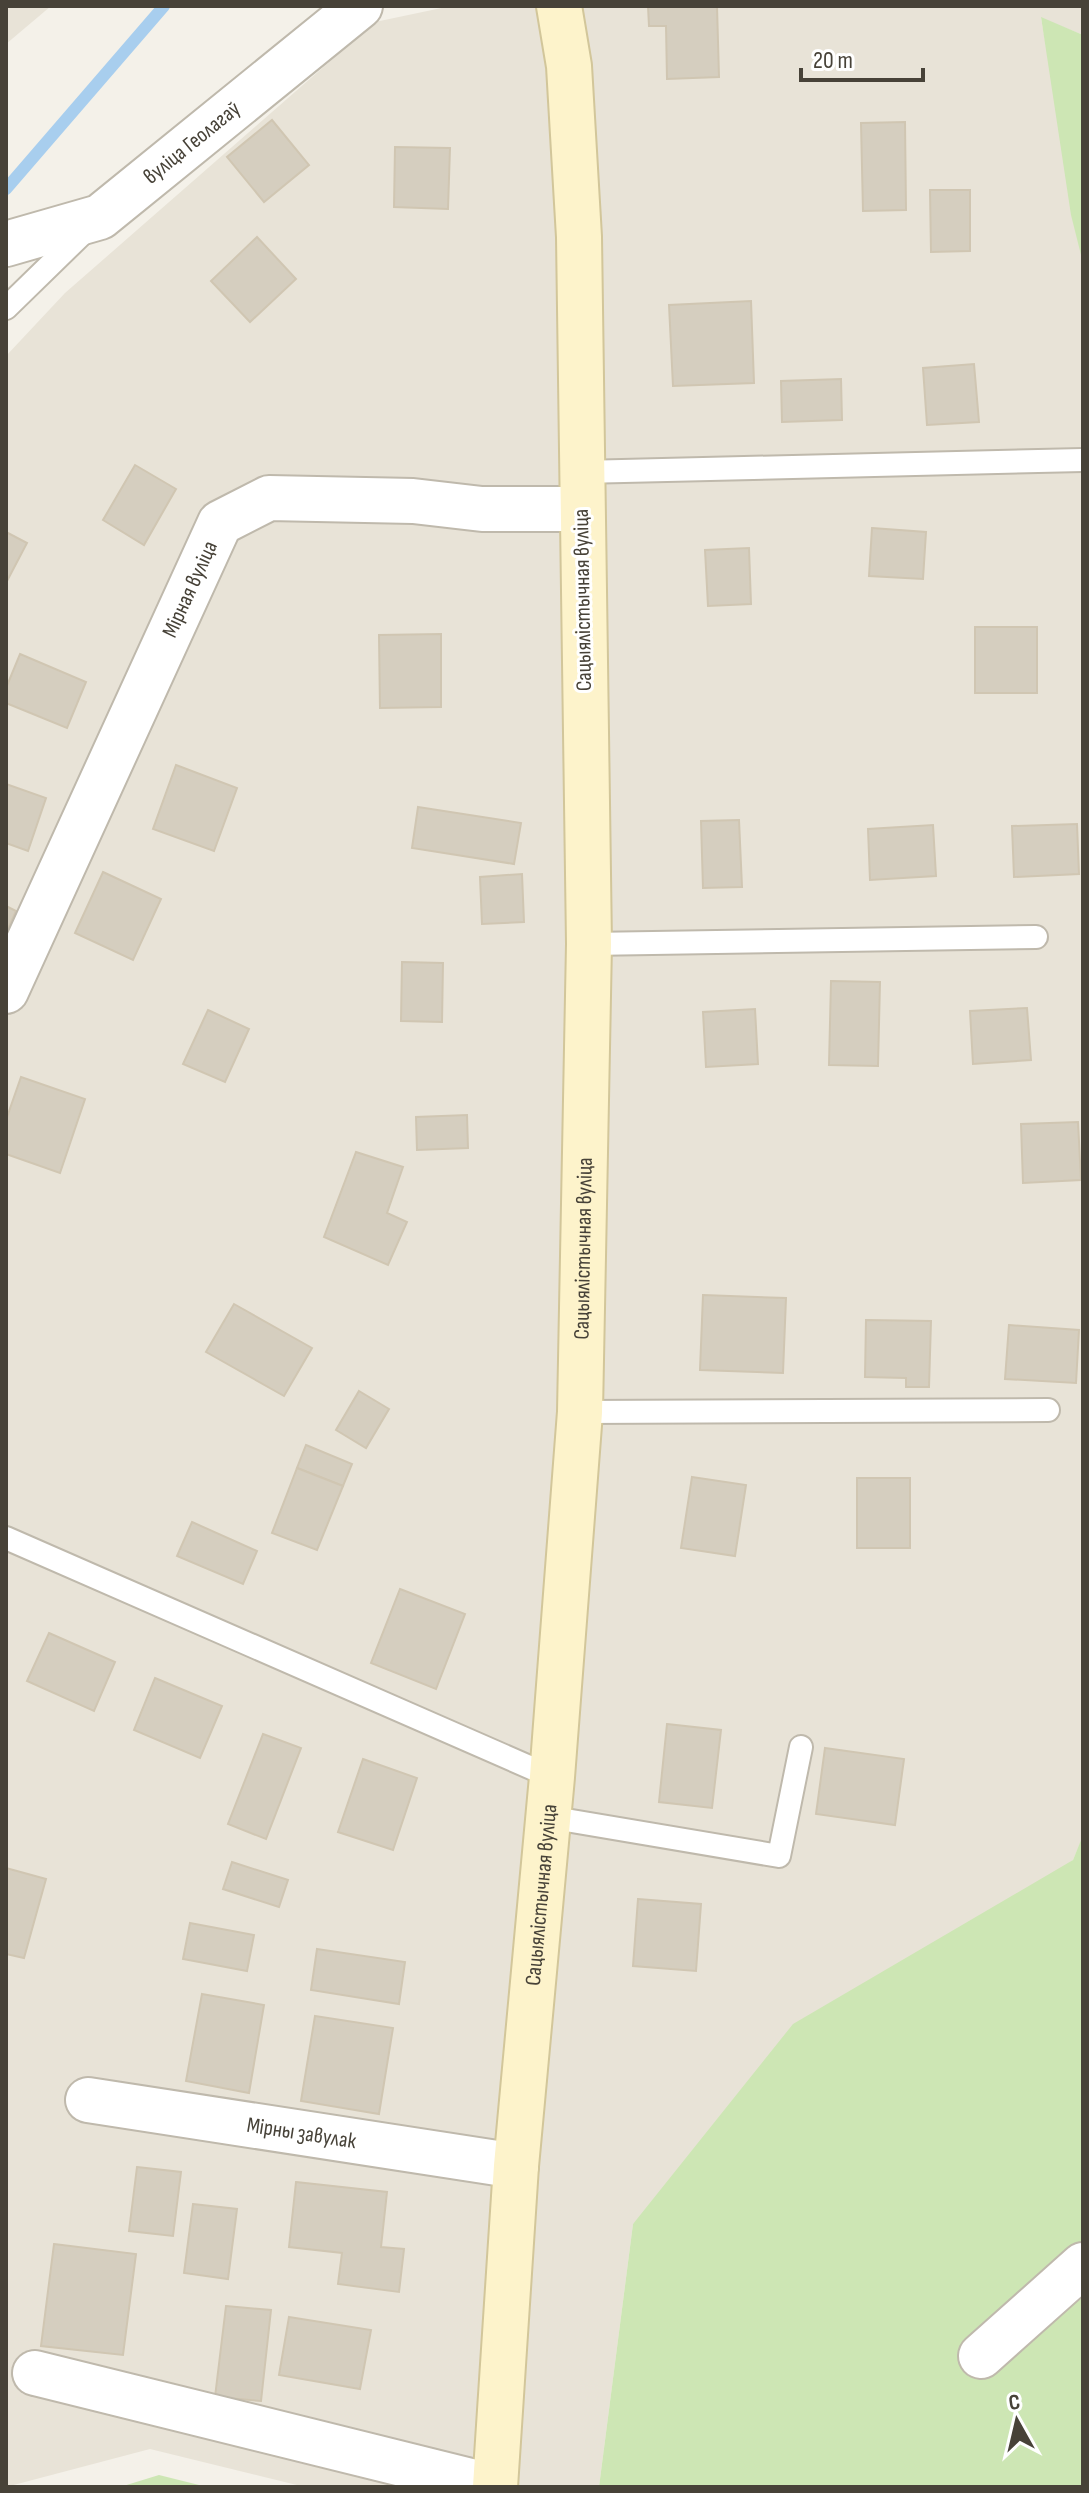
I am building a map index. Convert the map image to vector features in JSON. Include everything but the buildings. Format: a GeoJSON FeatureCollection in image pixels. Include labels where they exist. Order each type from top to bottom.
{"type":"FeatureCollection","features":[{"type":"Feature","properties":{"kind":"main road","name":"Сацыялістычная вуліца"},"geometry":{"type":"LineString","coordinates":[[495,2487],[516,2166],[550,1797],[580,1412],[589,944],[579,237],[569,66],[559,6]]}},
{"type":"Feature","properties":{"kind":"street","name":"вуліца Геолагаў"},"geometry":{"type":"LineString","coordinates":[[6,244],[100,217],[360,6]]}},
{"type":"Feature","properties":{"kind":"street","name":"Мірная вуліца"},"geometry":{"type":"LineString","coordinates":[[6,991],[220,523],[269,498],[413,501],[482,509],[581,491]]}},
{"type":"Feature","properties":{"kind":"street","name":"Мірны завулак"},"geometry":{"type":"LineString","coordinates":[[88,2100],[516,2166]]}},
{"type":"Feature","properties":{"kind":"street"},"geometry":{"type":"LineString","coordinates":[[981,2356],[1083,2265]]}},
{"type":"Feature","properties":{"kind":"street"},"geometry":{"type":"LineString","coordinates":[[35,2373],[495,2487]]}},
{"type":"Feature","properties":{"kind":"lane"},"geometry":{"type":"LineString","coordinates":[[6,308],[100,217]]}},
{"type":"Feature","properties":{"kind":"lane"},"geometry":{"type":"LineString","coordinates":[[581,491],[1083,460]]}},
{"type":"Feature","properties":{"kind":"lane"},"geometry":{"type":"LineString","coordinates":[[589,944],[1036,937]]}},
{"type":"Feature","properties":{"kind":"lane"},"geometry":{"type":"LineString","coordinates":[[580,1412],[1048,1410]]}},
{"type":"Feature","properties":{"kind":"lane"},"geometry":{"type":"LineString","coordinates":[[6,1538],[550,1797],[779,1856],[801,1747]]}},
{"type":"Feature","properties":{"kind":"shaded area"},"geometry":{"type":"Polygon","coordinates":[[[6,6],[51,6],[6,44],[6,6]]]}},
{"type":"Feature","properties":{"kind":"shaded area"},"geometry":{"type":"Polygon","coordinates":[[[451,6],[1083,6],[1083,35],[1041,18],[1083,255],[1083,1836],[1073,1860],[633,2224],[599,2487],[305,2487],[150,2449],[6,2487],[6,356],[65,293],[375,22],[451,6]]]}},
{"type":"Feature","properties":{"kind":"green space"},"geometry":{"type":"Polygon","coordinates":[[[1041,17],[1083,35],[1083,263],[1071,215],[1041,17]]]}},
{"type":"Feature","properties":{"kind":"green space"},"geometry":{"type":"Polygon","coordinates":[[[1083,1835],[1083,2487],[599,2487],[633,2224],[793,2024],[1073,1860],[1083,1835]]]}},
{"type":"Feature","properties":{"kind":"green space"},"geometry":{"type":"Polygon","coordinates":[[[159,2475],[207,2487],[120,2487],[159,2475]]]}},
{"type":"Feature","properties":{"kind":"waterway"},"geometry":{"type":"LineString","coordinates":[[6,189],[164,6]]}}]}
